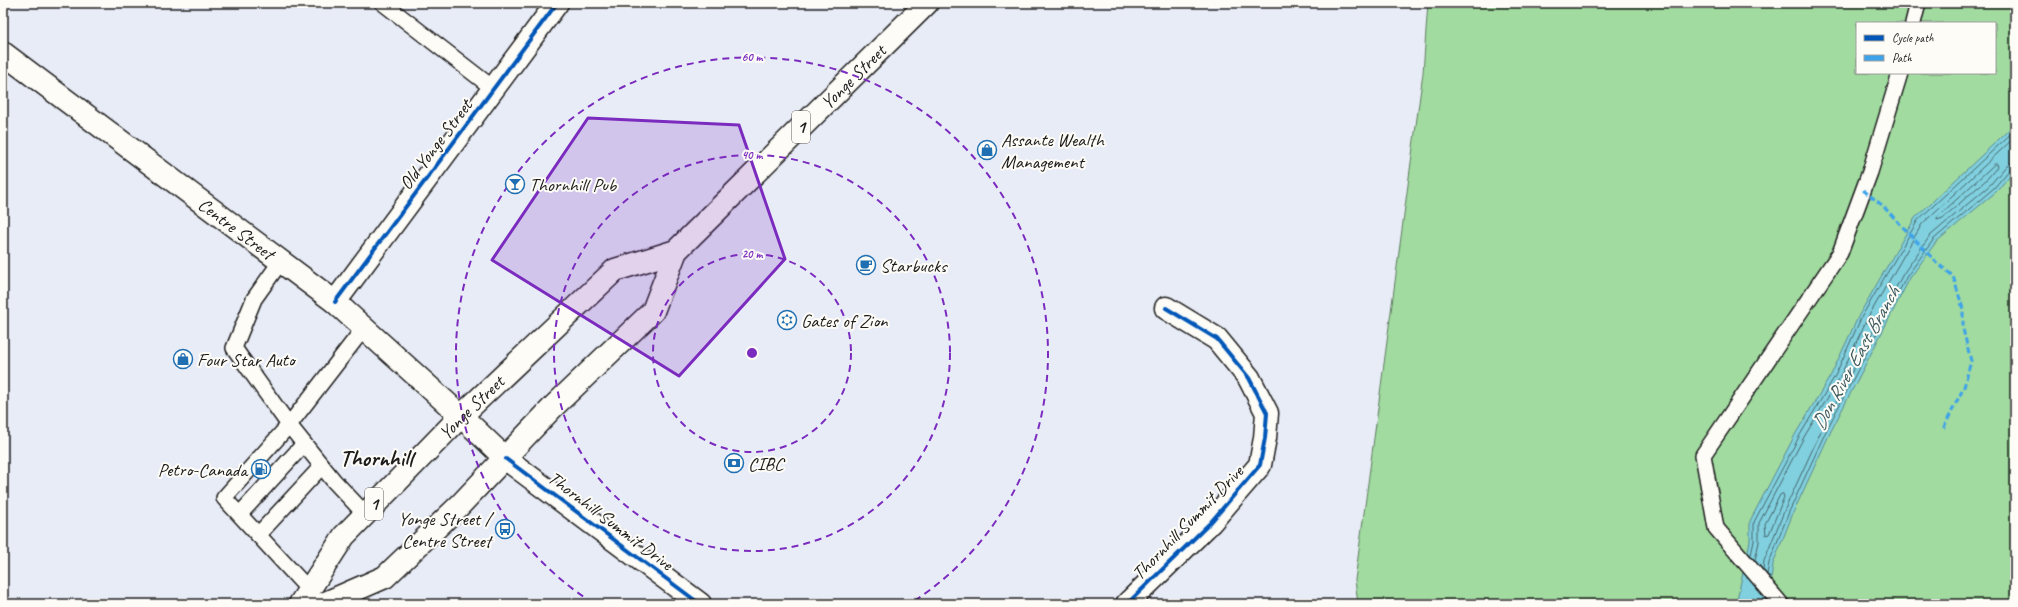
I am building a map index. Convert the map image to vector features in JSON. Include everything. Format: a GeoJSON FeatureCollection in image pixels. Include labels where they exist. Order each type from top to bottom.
{"type":"FeatureCollection","features":[{"type":"Feature","properties":{"kind":"main road","name":"Old Yonge Street"},"geometry":{"type":"LineString","coordinates":[[335,302],[557,3]]}},
{"type":"Feature","properties":{"kind":"main road","name":"Yonge Street"},"geometry":{"type":"LineString","coordinates":[[311,599],[385,577],[506,459],[554,406],[653,311],[676,251],[927,3]]}},
{"type":"Feature","properties":{"kind":"main road","name":"Centre Street"},"geometry":{"type":"LineString","coordinates":[[3,52],[335,302],[462,416]]}},
{"type":"Feature","properties":{"kind":"main road","name":"Yonge Street"},"geometry":{"type":"LineString","coordinates":[[311,599],[344,536],[462,416],[615,270],[676,251]]}},
{"type":"Feature","properties":{"kind":"main road","name":"Thornhill Summit Drive"},"geometry":{"type":"LineString","coordinates":[[1127,604],[1210,523],[1260,465],[1266,438],[1267,413],[1249,378],[1217,340],[1166,308]]}},
{"type":"Feature","properties":{"kind":"main road","name":"Thornhill Summit Drive"},"geometry":{"type":"LineString","coordinates":[[462,416],[506,459],[700,604]]}},
{"type":"Feature","properties":{"kind":"lane"},"geometry":{"type":"LineString","coordinates":[[383,3],[494,89]]}},
{"type":"Feature","properties":{"kind":"lane"},"geometry":{"type":"LineString","coordinates":[[1913,22],[1918,3]]}},
{"type":"Feature","properties":{"kind":"lane"},"geometry":{"type":"LineString","coordinates":[[1781,604],[1716,528],[1703,455],[1840,253],[1870,172],[1900,74]]}},
{"type":"Feature","properties":{"kind":"lane"},"geometry":{"type":"LineString","coordinates":[[281,261],[254,299],[234,348],[289,425],[322,466],[365,514]]}},
{"type":"Feature","properties":{"kind":"lane"},"geometry":{"type":"LineString","coordinates":[[311,599],[240,514],[224,498],[289,425],[364,328]]}},
{"type":"Feature","properties":{"kind":"lane"},"geometry":{"type":"LineString","coordinates":[[240,514],[304,444]]}},
{"type":"Feature","properties":{"kind":"lane"},"geometry":{"type":"LineString","coordinates":[[258,535],[322,466]]}},
{"type":"Feature","properties":{"kind":"highlighted area"},"geometry":{"type":"Polygon","coordinates":[[[588,118],[739,125],[785,259],[679,376],[492,260],[588,118]]]}},
{"type":"Feature","properties":{"kind":"green space"},"geometry":{"type":"Polygon","coordinates":[[[1428,3],[2015,3],[2015,604],[1358,604],[1355,580],[1423,73],[1428,3]]]}},
{"type":"Feature","properties":{"kind":"water","name":"Don River East Branch"},"geometry":{"type":"Polygon","coordinates":[[[2015,124],[2015,169],[1997,191],[1936,242],[1910,278],[1830,433],[1793,513],[1773,564],[1768,604],[1736,604],[1750,541],[1750,521],[1796,433],[1831,375],[1859,315],[1915,218],[2015,124]]]}},
{"type":"Feature","properties":{"kind":"marked path"},"geometry":{"type":"LineString","coordinates":[[1863,190],[1882,205],[1937,263],[1953,276],[1963,309],[1963,329],[1971,361],[1964,387],[1943,429]]}},
{"type":"Feature","properties":{"kind":"cycle path"},"geometry":{"type":"LineString","coordinates":[[335,302],[557,3]]}},
{"type":"Feature","properties":{"kind":"cycle path"},"geometry":{"type":"LineString","coordinates":[[1127,604],[1210,523],[1260,465],[1265,438],[1267,413],[1249,378],[1217,339],[1166,308]]}},
{"type":"Feature","properties":{"kind":"cycle path"},"geometry":{"type":"LineString","coordinates":[[506,459],[700,604]]}},
{"type":"Feature","properties":{"kind":"place","name":"Assante Wealth Management"},"geometry":{"type":"Point","coordinates":[987,150]}},
{"type":"Feature","properties":{"kind":"place","name":"Thornhill Pub"},"geometry":{"type":"Point","coordinates":[515,184]}},
{"type":"Feature","properties":{"kind":"place","name":"Starbucks"},"geometry":{"type":"Point","coordinates":[866,265]}},
{"type":"Feature","properties":{"kind":"place","name":"Gates of Zion"},"geometry":{"type":"Point","coordinates":[787,320]}},
{"type":"Feature","properties":{"kind":"place","name":"Four Star Auto"},"geometry":{"type":"Point","coordinates":[183,359]}},
{"type":"Feature","properties":{"kind":"place","name":"CIBC"},"geometry":{"type":"Point","coordinates":[734,463]}},
{"type":"Feature","properties":{"kind":"place","name":"Petro-Canada"},"geometry":{"type":"Point","coordinates":[261,469]}},
{"type":"Feature","properties":{"kind":"place","name":"Yonge Street / Centre Street"},"geometry":{"type":"Point","coordinates":[505,529]}},
{"type":"Feature","properties":{"kind":"district","name":"Thornhill"},"geometry":{"type":"Point","coordinates":[376,458]}}]}
